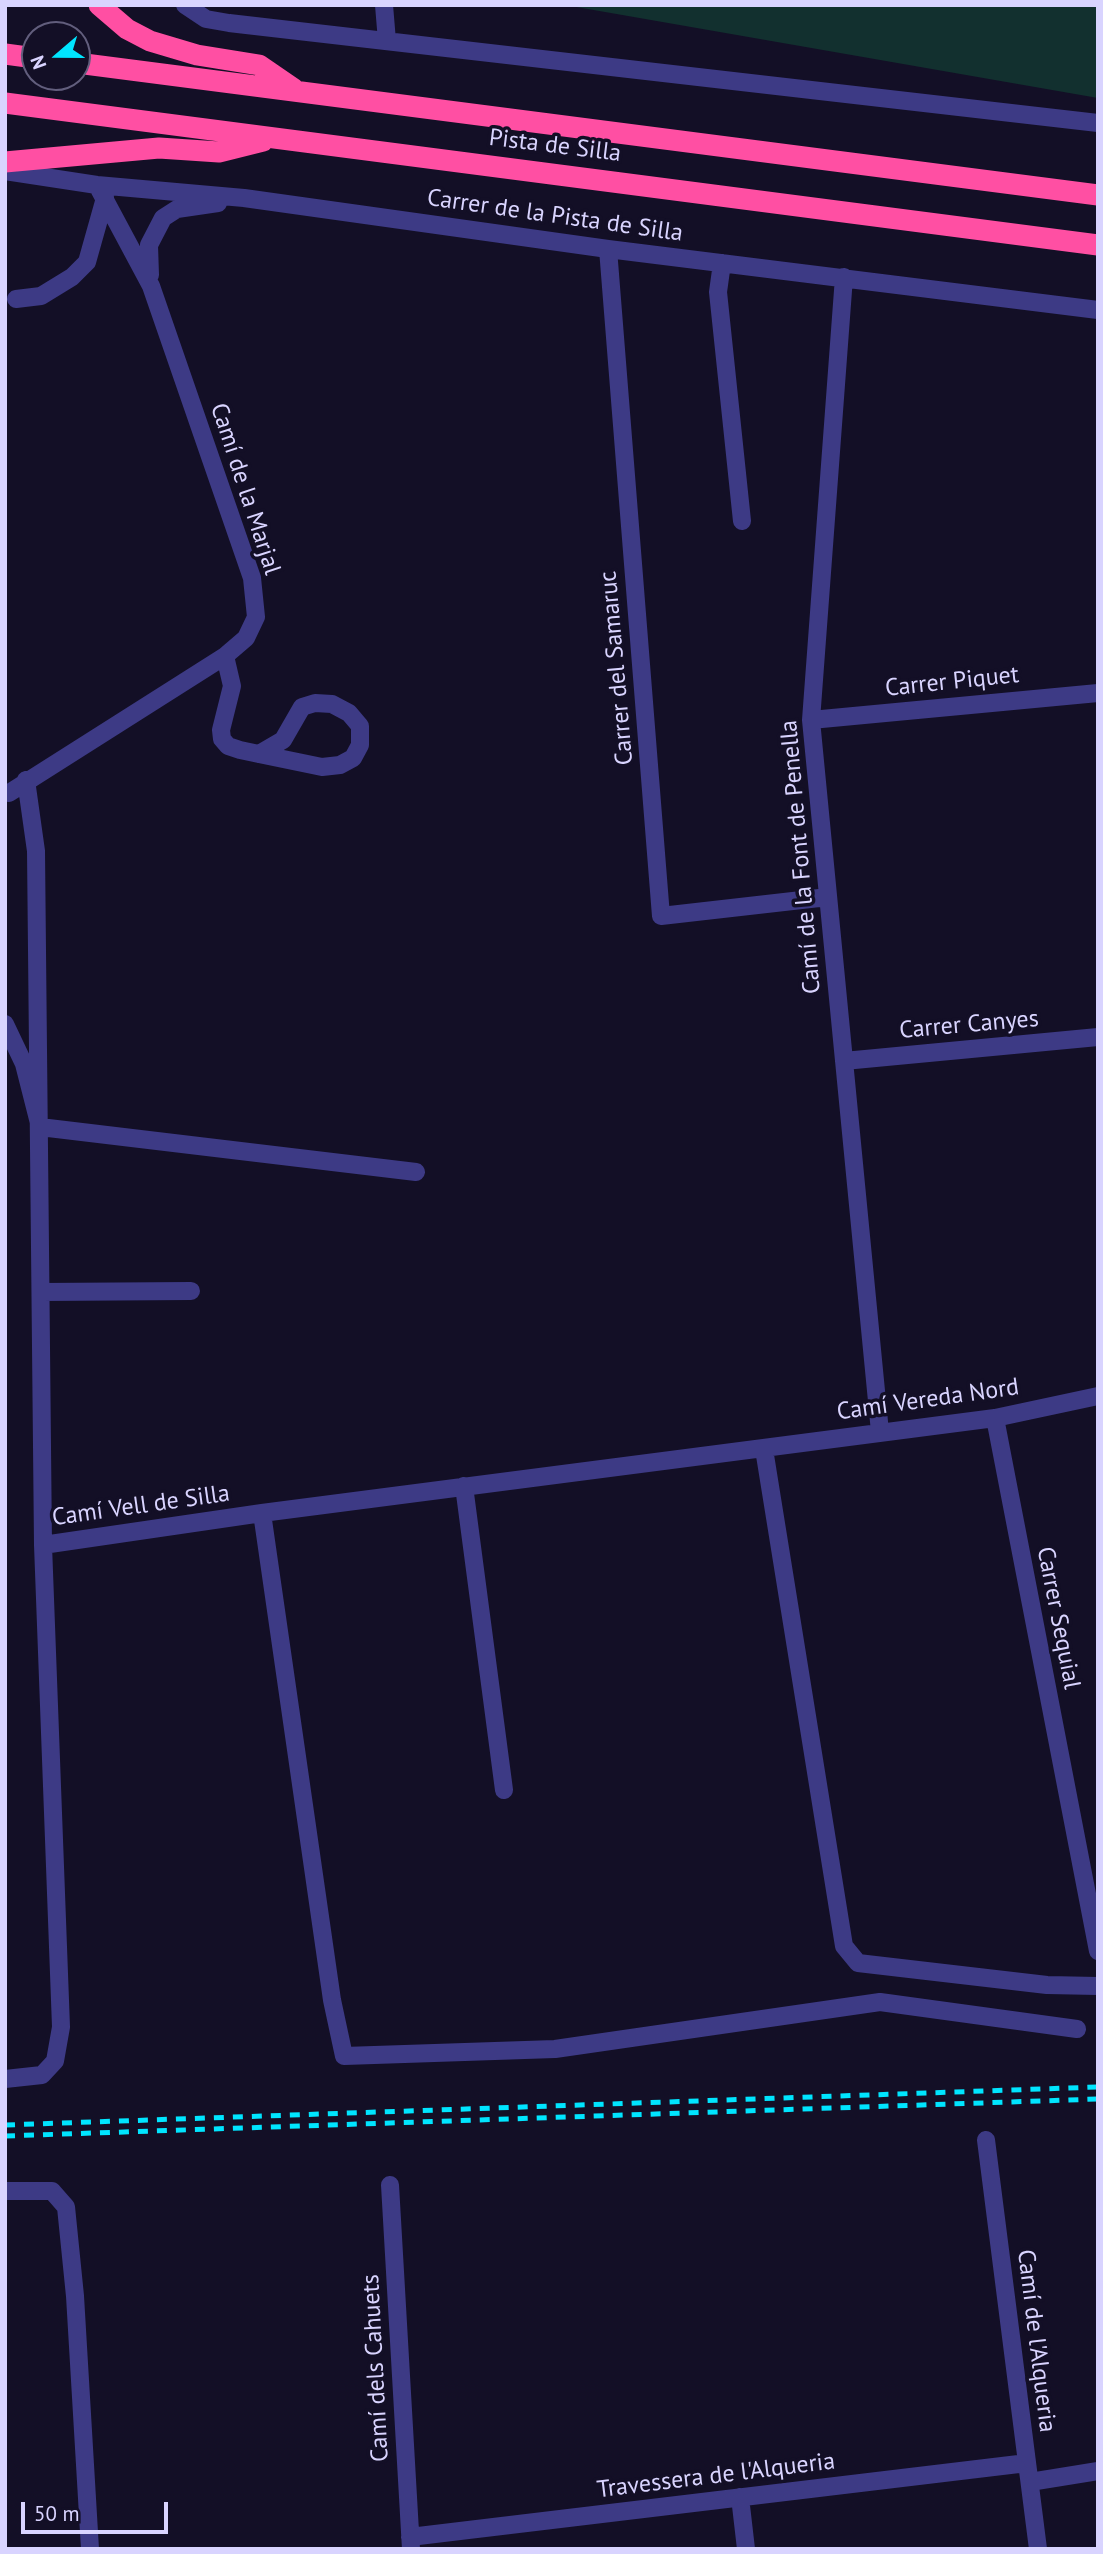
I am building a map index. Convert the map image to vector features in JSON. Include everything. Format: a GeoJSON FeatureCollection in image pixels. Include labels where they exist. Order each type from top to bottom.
{"type":"FeatureCollection","features":[{"type":"Feature","properties":{"kind":"highway"},"geometry":{"type":"LineString","coordinates":[[99,5],[127,29],[150,41],[197,55],[259,65],[302,94]]}},
{"type":"Feature","properties":{"kind":"highway","name":"Pista de Silla"},"geometry":{"type":"LineString","coordinates":[[91,65],[1098,195]]}},
{"type":"Feature","properties":{"kind":"highway","name":"Pista de Silla"},"geometry":{"type":"LineString","coordinates":[[5,103],[1098,245]]}},
{"type":"Feature","properties":{"kind":"highway"},"geometry":{"type":"LineString","coordinates":[[5,162],[159,148],[219,152],[275,138]]}},
{"type":"Feature","properties":{"kind":"street"},"geometry":{"type":"LineString","coordinates":[[185,5],[206,19],[229,23],[1098,123]]}},
{"type":"Feature","properties":{"kind":"street"},"geometry":{"type":"LineString","coordinates":[[384,5],[387,41]]}},
{"type":"Feature","properties":{"kind":"street","name":"Carrer de la Pista de Silla"},"geometry":{"type":"LineString","coordinates":[[5,171],[101,191],[244,198],[608,249],[1098,310]]}},
{"type":"Feature","properties":{"kind":"street"},"geometry":{"type":"LineString","coordinates":[[16,299],[40,296],[72,277],[87,262],[101,191]]}},
{"type":"Feature","properties":{"kind":"street","name":"Camí de la Marjal"},"geometry":{"type":"LineString","coordinates":[[7,794],[225,656],[246,638],[256,617],[252,578],[151,286],[101,191]]}},
{"type":"Feature","properties":{"kind":"street","name":"Camí de la Marjal"},"geometry":{"type":"LineString","coordinates":[[151,286],[149,245],[163,218],[177,209],[244,198]]}},
{"type":"Feature","properties":{"kind":"street","name":"Carrer del Samaruc"},"geometry":{"type":"LineString","coordinates":[[608,249],[661,916],[828,897]]}},
{"type":"Feature","properties":{"kind":"street"},"geometry":{"type":"LineString","coordinates":[[722,262],[718,292],[742,521]]}},
{"type":"Feature","properties":{"kind":"street","name":"Camí de la Font de Penella"},"geometry":{"type":"LineString","coordinates":[[844,277],[811,720],[880,1432]]}},
{"type":"Feature","properties":{"kind":"street"},"geometry":{"type":"LineString","coordinates":[[225,656],[232,686],[222,738],[228,746],[259,754],[322,767],[340,765],[353,758],[360,745],[360,726],[349,713],[332,704],[308,705],[302,707],[283,740],[259,754]]}},
{"type":"Feature","properties":{"kind":"street","name":"Carrer Piquet"},"geometry":{"type":"LineString","coordinates":[[811,720],[1098,693]]}},
{"type":"Feature","properties":{"kind":"street","name":"Camí Vell de Silla"},"geometry":{"type":"LineString","coordinates":[[26,780],[36,850],[43,1545],[464,1486]]}},
{"type":"Feature","properties":{"kind":"street"},"geometry":{"type":"LineString","coordinates":[[5,1024],[24,1064],[40,1126],[416,1172]]}},
{"type":"Feature","properties":{"kind":"street","name":"Carrer Canyes"},"geometry":{"type":"LineString","coordinates":[[844,1061],[1098,1037]]}},
{"type":"Feature","properties":{"kind":"street"},"geometry":{"type":"LineString","coordinates":[[41,1292],[191,1291]]}},
{"type":"Feature","properties":{"kind":"street","name":"Camí Vereda Nord"},"geometry":{"type":"LineString","coordinates":[[464,1486],[995,1418],[1098,1396]]}},
{"type":"Feature","properties":{"kind":"street","name":"Carrer Sequial"},"geometry":{"type":"LineString","coordinates":[[995,1418],[1098,1951]]}},
{"type":"Feature","properties":{"kind":"street"},"geometry":{"type":"LineString","coordinates":[[764,1449],[844,1946],[858,1963],[1047,1985],[1098,1986]]}},
{"type":"Feature","properties":{"kind":"street"},"geometry":{"type":"LineString","coordinates":[[464,1486],[504,1790]]}},
{"type":"Feature","properties":{"kind":"street"},"geometry":{"type":"LineString","coordinates":[[262,1513],[332,2000],[344,2056],[555,2049],[880,2002],[1077,2028]]}},
{"type":"Feature","properties":{"kind":"street"},"geometry":{"type":"LineString","coordinates":[[5,2080],[42,2075],[55,2061],[61,2027],[43,1545]]}},
{"type":"Feature","properties":{"kind":"street","name":"Camí de l'Alqueria"},"geometry":{"type":"LineString","coordinates":[[986,2140],[1038,2549]]}},
{"type":"Feature","properties":{"kind":"street","name":"Camí dels Cahuets"},"geometry":{"type":"LineString","coordinates":[[390,2185],[411,2543]]}},
{"type":"Feature","properties":{"kind":"street"},"geometry":{"type":"LineString","coordinates":[[5,2191],[52,2190],[66,2207],[75,2296],[90,2549]]}},
{"type":"Feature","properties":{"kind":"street","name":"Travessera de l'Alqueria"},"geometry":{"type":"LineString","coordinates":[[411,2543],[740,2497],[1027,2463]]}},
{"type":"Feature","properties":{"kind":"street"},"geometry":{"type":"LineString","coordinates":[[1030,2482],[1098,2471]]}},
{"type":"Feature","properties":{"kind":"street"},"geometry":{"type":"LineString","coordinates":[[740,2497],[746,2549]]}},
{"type":"Feature","properties":{"kind":"green space"},"geometry":{"type":"Polygon","coordinates":[[[565,5],[1098,5],[1098,98],[565,5]]]}},
{"type":"Feature","properties":{"kind":"railway"},"geometry":{"type":"LineString","coordinates":[[5,2125],[1098,2087]]}},
{"type":"Feature","properties":{"kind":"railway"},"geometry":{"type":"LineString","coordinates":[[5,2136],[1098,2099]]}}]}
